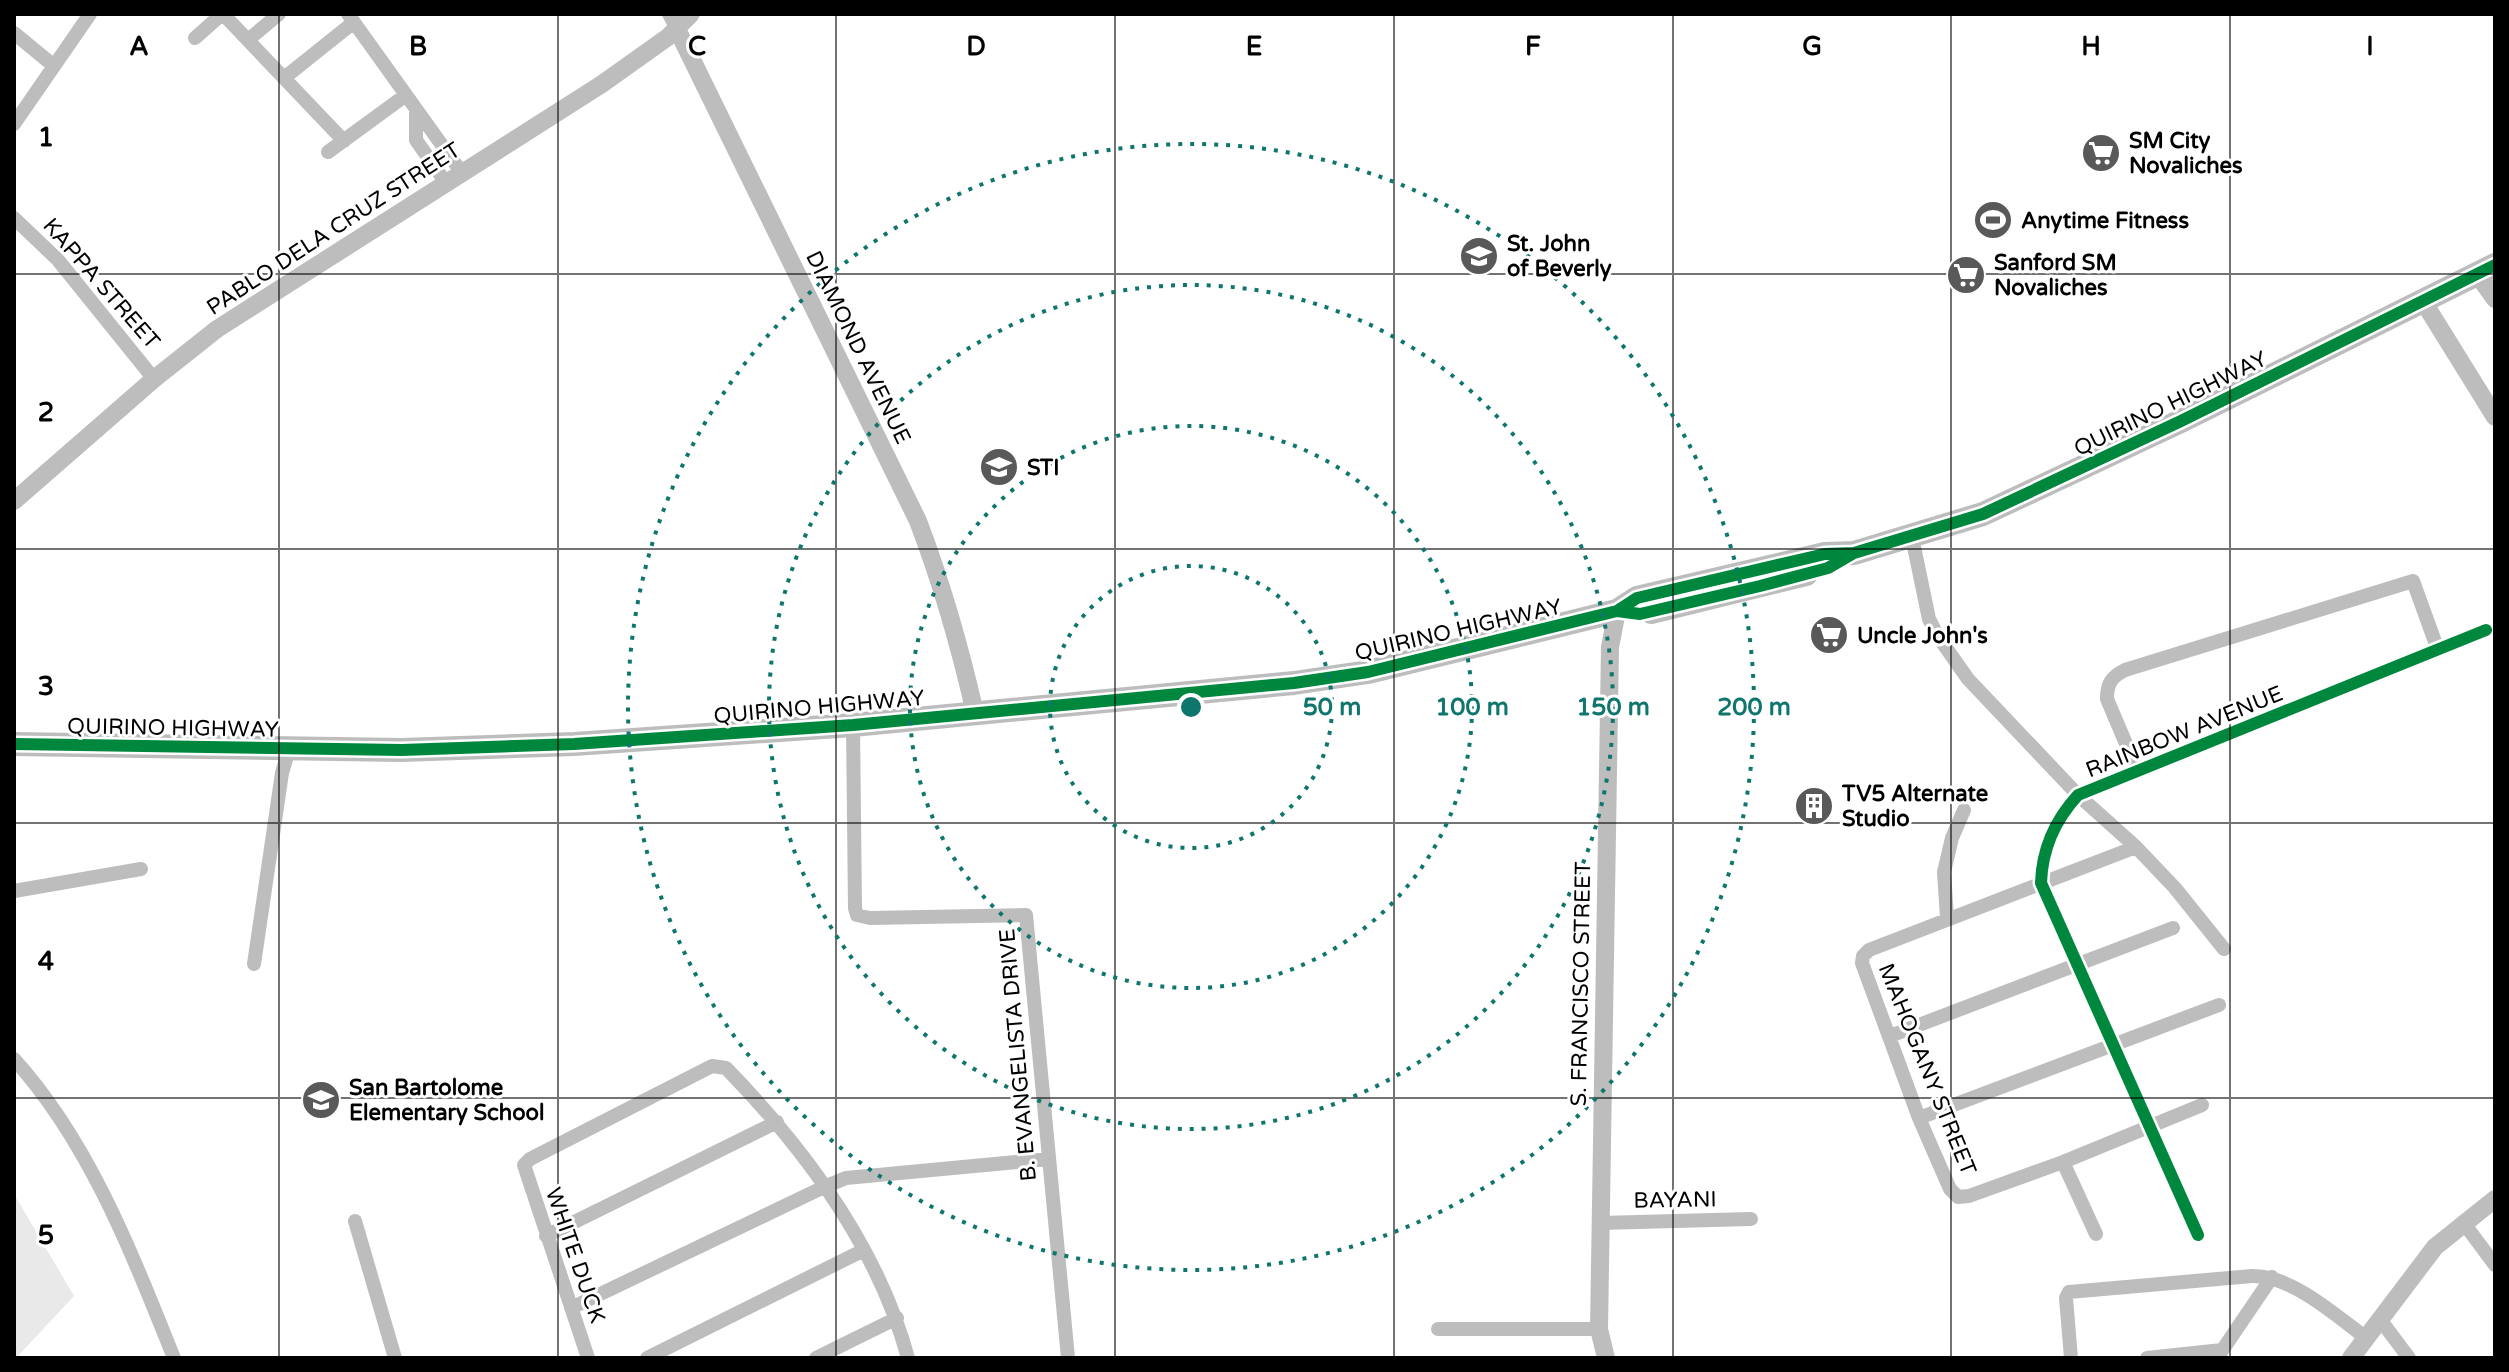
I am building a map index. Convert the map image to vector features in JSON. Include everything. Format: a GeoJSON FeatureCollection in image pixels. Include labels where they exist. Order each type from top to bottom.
{"type":"FeatureCollection","features":[{"type":"Feature","properties":{"kind":"main road","name":"QUIRINO HIGHWAY"},"geometry":{"type":"LineString","coordinates":[[14,744],[402,750],[574,744],[853,725],[1294,683],[1353,674],[1617,611],[1640,614],[1760,586],[1828,568],[1854,553],[1983,514],[2486,270]]}},
{"type":"Feature","properties":{"kind":"street"},"geometry":{"type":"LineString","coordinates":[[14,124],[90,14]]}},
{"type":"Feature","properties":{"kind":"street"},"geometry":{"type":"LineString","coordinates":[[195,38],[223,14],[344,141]]}},
{"type":"Feature","properties":{"kind":"street"},"geometry":{"type":"LineString","coordinates":[[248,40],[279,14]]}},
{"type":"Feature","properties":{"kind":"street","name":"PABLO DELA CRUZ STREET"},"geometry":{"type":"LineString","coordinates":[[14,501],[154,379],[217,329],[602,84],[673,22],[691,14]]}},
{"type":"Feature","properties":{"kind":"street"},"geometry":{"type":"LineString","coordinates":[[284,78],[351,18],[416,109],[416,140],[454,178]]}},
{"type":"Feature","properties":{"kind":"street","name":"DIAMOND AVENUE"},"geometry":{"type":"LineString","coordinates":[[673,22],[918,521],[960,648],[975,713]]}},
{"type":"Feature","properties":{"kind":"street"},"geometry":{"type":"LineString","coordinates":[[14,33],[54,66]]}},
{"type":"Feature","properties":{"kind":"street"},"geometry":{"type":"LineString","coordinates":[[328,152],[406,95]]}},
{"type":"Feature","properties":{"kind":"street","name":"KAPPA STREET"},"geometry":{"type":"LineString","coordinates":[[14,218],[58,260],[154,379]]}},
{"type":"Feature","properties":{"kind":"street"},"geometry":{"type":"LineString","coordinates":[[2486,270],[2495,299]]}},
{"type":"Feature","properties":{"kind":"street"},"geometry":{"type":"LineString","coordinates":[[2423,301],[2495,417]]}},
{"type":"Feature","properties":{"kind":"street"},"geometry":{"type":"LineString","coordinates":[[1912,537],[1929,619],[1968,679],[2078,795],[2136,847],[2175,888],[2224,949]]}},
{"type":"Feature","properties":{"kind":"street"},"geometry":{"type":"LineString","coordinates":[[2138,772],[2107,699],[2107,686],[2125,670],[2413,581],[2438,650]]}},
{"type":"Feature","properties":{"kind":"street","name":"S. FRANCISCO STREET"},"geometry":{"type":"LineString","coordinates":[[1606,1358],[1599,1329],[1600,1223],[1610,647],[1617,611]]}},
{"type":"Feature","properties":{"kind":"street","name":"RAINBOW AVENUE"},"geometry":{"type":"LineString","coordinates":[[2041,883],[2042,860],[2057,822],[2078,795],[2486,630]]}},
{"type":"Feature","properties":{"kind":"street","name":"B. EVANGELISTA DRIVE"},"geometry":{"type":"LineString","coordinates":[[853,725],[857,915],[870,918],[1026,915],[1068,1358]]}},
{"type":"Feature","properties":{"kind":"street"},"geometry":{"type":"LineString","coordinates":[[254,964],[282,773],[289,749]]}},
{"type":"Feature","properties":{"kind":"street"},"geometry":{"type":"LineString","coordinates":[[1964,810],[1952,838],[1944,872],[1947,918],[2136,847]]}},
{"type":"Feature","properties":{"kind":"street"},"geometry":{"type":"LineString","coordinates":[[14,891],[141,869]]}},
{"type":"Feature","properties":{"kind":"street"},"geometry":{"type":"LineString","coordinates":[[2041,883],[2198,1235]]}},
{"type":"Feature","properties":{"kind":"street","name":"MAHOGANY STREET"},"geometry":{"type":"LineString","coordinates":[[1947,918],[1869,950],[1863,956],[1862,963],[1919,1118],[1950,1189],[1958,1197],[1969,1196],[2063,1162]]}},
{"type":"Feature","properties":{"kind":"street"},"geometry":{"type":"LineString","coordinates":[[1890,1036],[2173,928]]}},
{"type":"Feature","properties":{"kind":"street"},"geometry":{"type":"LineString","coordinates":[[1919,1118],[2219,1005]]}},
{"type":"Feature","properties":{"kind":"street"},"geometry":{"type":"LineString","coordinates":[[14,1059],[42,1090],[104,1195],[174,1358]]}},
{"type":"Feature","properties":{"kind":"street","name":"WHITE DUCK"},"geometry":{"type":"LineString","coordinates":[[588,1358],[524,1165],[530,1159],[712,1066],[726,1068],[777,1122]]}},
{"type":"Feature","properties":{"kind":"street"},"geometry":{"type":"LineString","coordinates":[[2096,1234],[2063,1162],[2202,1105]]}},
{"type":"Feature","properties":{"kind":"street"},"geometry":{"type":"LineString","coordinates":[[546,1236],[777,1122],[864,1250],[897,1318],[908,1358]]}},
{"type":"Feature","properties":{"kind":"street"},"geometry":{"type":"LineString","coordinates":[[571,1308],[846,1178],[1049,1159]]}},
{"type":"Feature","properties":{"kind":"street"},"geometry":{"type":"LineString","coordinates":[[2351,1358],[2379,1318],[2447,1236],[2495,1199]]}},
{"type":"Feature","properties":{"kind":"street","name":"BAYANI"},"geometry":{"type":"LineString","coordinates":[[1600,1223],[1751,1219]]}},
{"type":"Feature","properties":{"kind":"street"},"geometry":{"type":"LineString","coordinates":[[355,1221],[395,1358]]}},
{"type":"Feature","properties":{"kind":"street"},"geometry":{"type":"LineString","coordinates":[[2463,1222],[2495,1265]]}},
{"type":"Feature","properties":{"kind":"street"},"geometry":{"type":"LineString","coordinates":[[647,1358],[864,1250]]}},
{"type":"Feature","properties":{"kind":"street"},"geometry":{"type":"LineString","coordinates":[[2071,1358],[2066,1298],[2069,1292],[2252,1276],[2272,1277],[2289,1285],[2365,1337]]}},
{"type":"Feature","properties":{"kind":"street"},"geometry":{"type":"LineString","coordinates":[[2147,1358],[2219,1354],[2272,1277]]}},
{"type":"Feature","properties":{"kind":"street"},"geometry":{"type":"LineString","coordinates":[[816,1358],[897,1318]]}},
{"type":"Feature","properties":{"kind":"street"},"geometry":{"type":"LineString","coordinates":[[2379,1318],[2409,1358]]}},
{"type":"Feature","properties":{"kind":"street"},"geometry":{"type":"LineString","coordinates":[[1438,1329],[1599,1329]]}},
{"type":"Feature","properties":{"kind":"shaded area"},"geometry":{"type":"Polygon","coordinates":[[[14,1194],[74,1296],[16,1358],[14,1358],[14,1194]]]}},
{"type":"Feature","properties":{"kind":"cycle path"},"geometry":{"type":"LineString","coordinates":[[14,744],[402,750],[574,744],[853,725],[1294,683],[1368,672],[1617,611],[1637,598],[1825,554],[1854,553],[1983,514],[2181,421],[2495,265]]}},
{"type":"Feature","properties":{"kind":"cycle path"},"geometry":{"type":"LineString","coordinates":[[1617,611],[1640,614],[1760,586],[1828,568],[1852,554]]}},
{"type":"Feature","properties":{"kind":"cycle path"},"geometry":{"type":"LineString","coordinates":[[2198,1235],[2041,883],[2051,836],[2078,795],[2486,630]]}},
{"type":"Feature","properties":{"kind":"place","name":"SM City Novaliches"},"geometry":{"type":"Point","coordinates":[2101,153]}},
{"type":"Feature","properties":{"kind":"place","name":"Anytime Fitness"},"geometry":{"type":"Point","coordinates":[1993,220]}},
{"type":"Feature","properties":{"kind":"place","name":"St. John of Beverly"},"geometry":{"type":"Point","coordinates":[1479,256]}},
{"type":"Feature","properties":{"kind":"place","name":"Sanford SM Novaliches"},"geometry":{"type":"Point","coordinates":[1966,275]}},
{"type":"Feature","properties":{"kind":"place","name":"STI"},"geometry":{"type":"Point","coordinates":[999,467]}},
{"type":"Feature","properties":{"kind":"place","name":"Uncle John's"},"geometry":{"type":"Point","coordinates":[1829,635]}},
{"type":"Feature","properties":{"kind":"place","name":"TV5 Alternate Studio"},"geometry":{"type":"Point","coordinates":[1814,806]}},
{"type":"Feature","properties":{"kind":"place","name":"San Bartolome Elementary School"},"geometry":{"type":"Point","coordinates":[321,1100]}}]}
